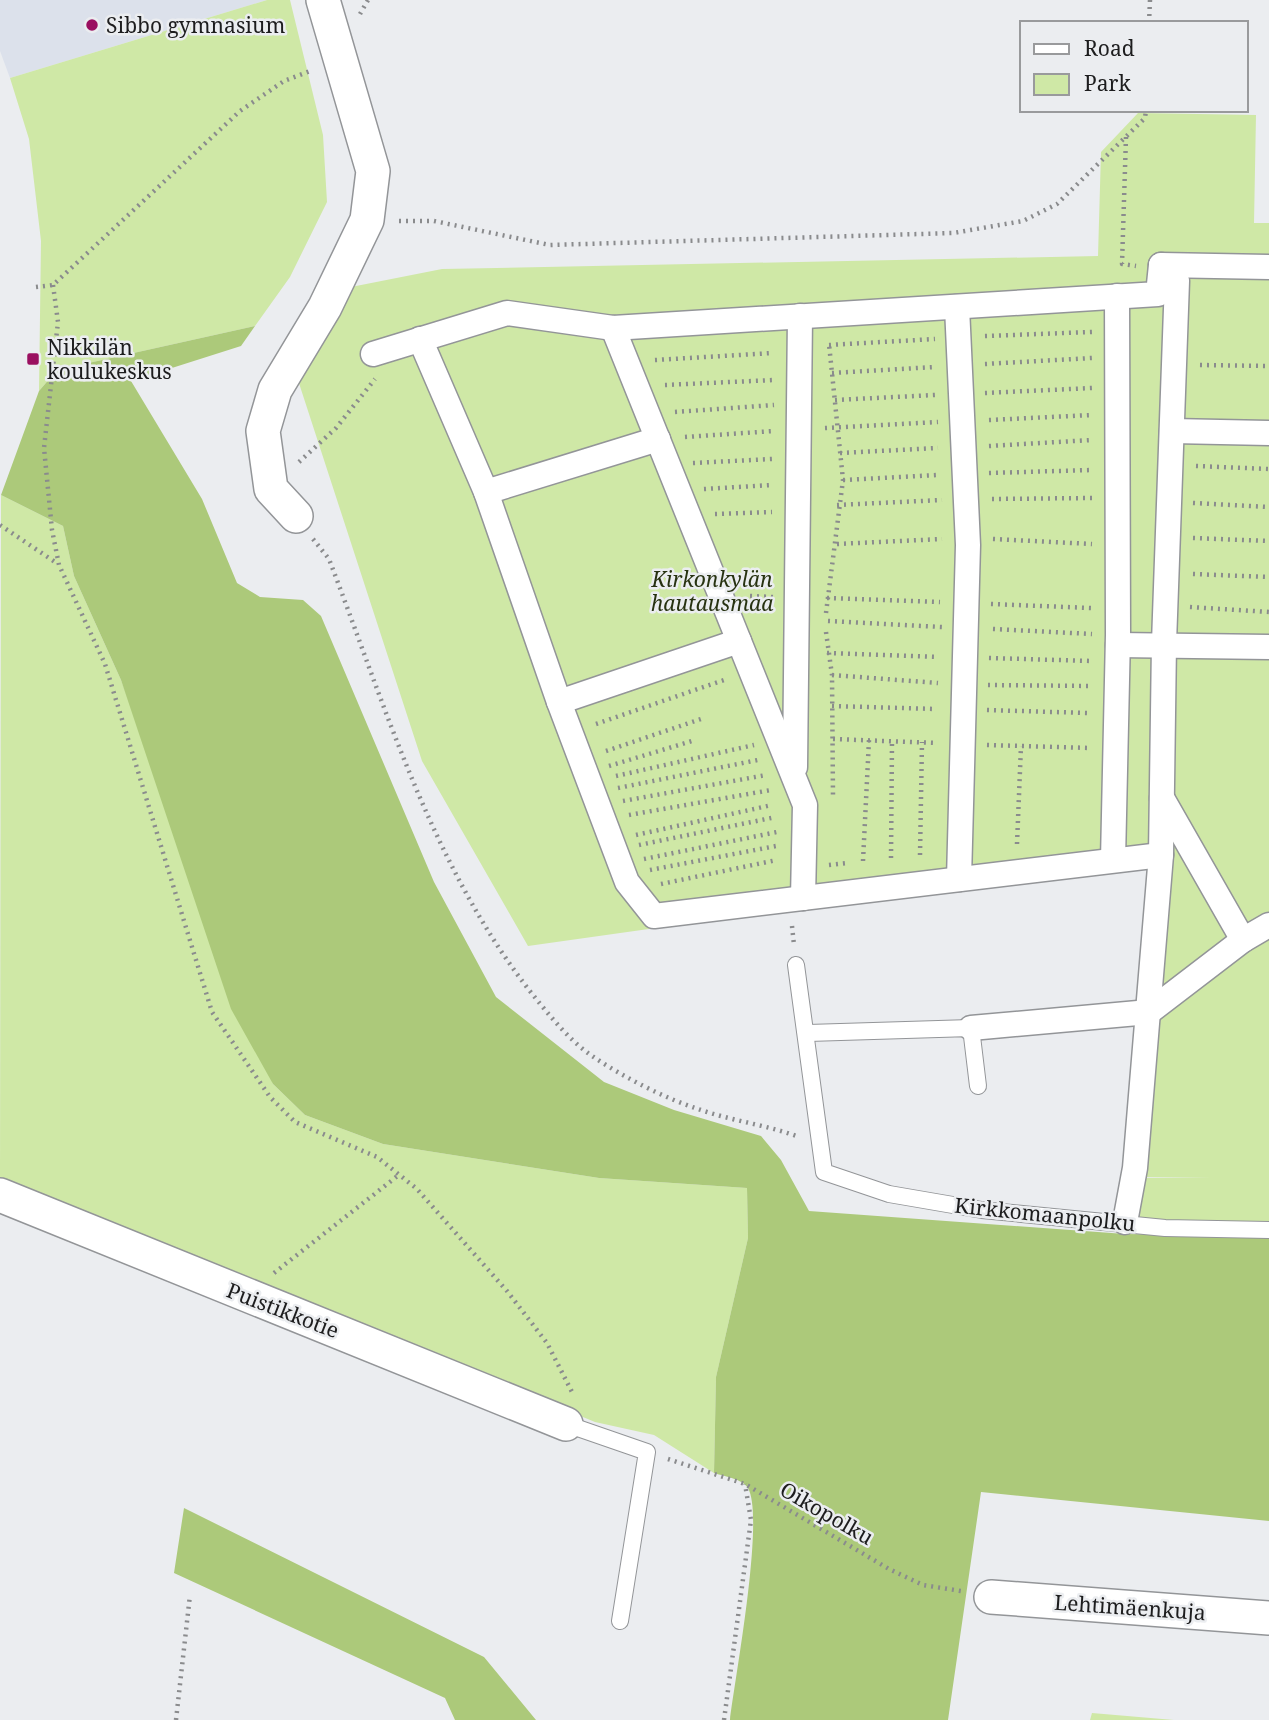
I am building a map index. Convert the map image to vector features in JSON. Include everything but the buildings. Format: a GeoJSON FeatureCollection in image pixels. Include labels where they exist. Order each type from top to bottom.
{"type":"FeatureCollection","features":[{"type":"Feature","properties":{"kind":"street"},"geometry":{"type":"LineString","coordinates":[[296,516],[271,488],[263,431],[275,390],[325,307],[367,220],[373,171],[323,0]]}},
{"type":"Feature","properties":{"kind":"street"},"geometry":{"type":"LineString","coordinates":[[1161,265],[1269,267]]}},
{"type":"Feature","properties":{"kind":"street"},"geometry":{"type":"LineString","coordinates":[[373,354],[507,313],[613,328],[1158,294],[1161,265]]}},
{"type":"Feature","properties":{"kind":"street"},"geometry":{"type":"LineString","coordinates":[[1125,1222],[1135,1168],[1161,855],[1164,643],[1177,281],[1161,265]]}},
{"type":"Feature","properties":{"kind":"street"},"geometry":{"type":"LineString","coordinates":[[1113,860],[1118,645],[1117,296]]}},
{"type":"Feature","properties":{"kind":"street"},"geometry":{"type":"LineString","coordinates":[[957,307],[968,538],[959,879]]}},
{"type":"Feature","properties":{"kind":"street"},"geometry":{"type":"LineString","coordinates":[[795,780],[800,316]]}},
{"type":"Feature","properties":{"kind":"street"},"geometry":{"type":"LineString","coordinates":[[613,328],[805,805],[796,899]]}},
{"type":"Feature","properties":{"kind":"street"},"geometry":{"type":"LineString","coordinates":[[420,340],[486,492],[604,823],[654,916],[1161,855]]}},
{"type":"Feature","properties":{"kind":"street"},"geometry":{"type":"LineString","coordinates":[[1172,430],[1269,433]]}},
{"type":"Feature","properties":{"kind":"street"},"geometry":{"type":"LineString","coordinates":[[486,492],[657,439]]}},
{"type":"Feature","properties":{"kind":"street"},"geometry":{"type":"LineString","coordinates":[[559,702],[739,641]]}},
{"type":"Feature","properties":{"kind":"street"},"geometry":{"type":"LineString","coordinates":[[1118,645],[1164,643],[1269,647]]}},
{"type":"Feature","properties":{"kind":"street"},"geometry":{"type":"LineString","coordinates":[[1162,798],[1243,940]]}},
{"type":"Feature","properties":{"kind":"street"},"geometry":{"type":"LineString","coordinates":[[971,1027],[1149,1012],[1243,940],[1269,925]]}},
{"type":"Feature","properties":{"kind":"street","name":"Puistikkotie"},"geometry":{"type":"LineString","coordinates":[[0,1195],[566,1424]]}},
{"type":"Feature","properties":{"kind":"street","name":"Lehtimäenkuja"},"geometry":{"type":"LineString","coordinates":[[991,1597],[1269,1618]]}},
{"type":"Feature","properties":{"kind":"lane"},"geometry":{"type":"LineString","coordinates":[[796,965],[808,1034],[824,1172]]}},
{"type":"Feature","properties":{"kind":"lane"},"geometry":{"type":"LineString","coordinates":[[808,1034],[971,1027],[978,1086]]}},
{"type":"Feature","properties":{"kind":"lane","name":"Kirkkomaanpolku"},"geometry":{"type":"LineString","coordinates":[[824,1172],[889,1194],[982,1210],[1165,1228],[1269,1230]]}},
{"type":"Feature","properties":{"kind":"lane"},"geometry":{"type":"LineString","coordinates":[[566,1424],[647,1452],[620,1621]]}},
{"type":"Feature","properties":{"kind":"path"},"geometry":{"type":"LineString","coordinates":[[1149,21],[1150,0]]}},
{"type":"Feature","properties":{"kind":"path"},"geometry":{"type":"LineString","coordinates":[[36,287],[52,285],[240,111],[284,81],[340,59]]}},
{"type":"Feature","properties":{"kind":"path"},"geometry":{"type":"LineString","coordinates":[[367,220],[434,221],[550,245],[953,233],[1023,220],[1057,204],[1145,118],[1146,112]]}},
{"type":"Feature","properties":{"kind":"path"},"geometry":{"type":"LineString","coordinates":[[1126,136],[1122,264],[1161,265]]}},
{"type":"Feature","properties":{"kind":"path"},"geometry":{"type":"LineString","coordinates":[[52,285],[58,322],[44,448],[52,530],[59,565],[109,677],[212,1012],[270,1097],[295,1122],[377,1157],[400,1174],[507,1291],[547,1343],[574,1395],[566,1424]]}},
{"type":"Feature","properties":{"kind":"path"},"geometry":{"type":"LineString","coordinates":[[826,315],[843,480],[837,505],[837,544],[827,598],[827,653],[832,675],[833,809]]}},
{"type":"Feature","properties":{"kind":"path"},"geometry":{"type":"LineString","coordinates":[[829,345],[1117,331]]}},
{"type":"Feature","properties":{"kind":"path"},"geometry":{"type":"LineString","coordinates":[[626,361],[773,353]]}},
{"type":"Feature","properties":{"kind":"path"},"geometry":{"type":"LineString","coordinates":[[271,488],[337,428],[360,400],[380,371],[373,354]]}},
{"type":"Feature","properties":{"kind":"path"},"geometry":{"type":"LineString","coordinates":[[832,373],[1117,356]]}},
{"type":"Feature","properties":{"kind":"path"},"geometry":{"type":"LineString","coordinates":[[1174,364],[1269,366]]}},
{"type":"Feature","properties":{"kind":"path"},"geometry":{"type":"LineString","coordinates":[[636,387],[774,380]]}},
{"type":"Feature","properties":{"kind":"path"},"geometry":{"type":"LineString","coordinates":[[835,400],[1117,386]]}},
{"type":"Feature","properties":{"kind":"path"},"geometry":{"type":"LineString","coordinates":[[648,415],[775,405]]}},
{"type":"Feature","properties":{"kind":"path"},"geometry":{"type":"LineString","coordinates":[[838,427],[1117,414]]}},
{"type":"Feature","properties":{"kind":"path"},"geometry":{"type":"LineString","coordinates":[[657,439],[799,429]]}},
{"type":"Feature","properties":{"kind":"path"},"geometry":{"type":"LineString","coordinates":[[840,453],[1118,439]]}},
{"type":"Feature","properties":{"kind":"path"},"geometry":{"type":"LineString","coordinates":[[668,464],[778,458]]}},
{"type":"Feature","properties":{"kind":"path"},"geometry":{"type":"LineString","coordinates":[[1171,465],[1269,469]]}},
{"type":"Feature","properties":{"kind":"path"},"geometry":{"type":"LineString","coordinates":[[843,480],[965,473],[1118,470]]}},
{"type":"Feature","properties":{"kind":"path"},"geometry":{"type":"LineString","coordinates":[[678,490],[780,484]]}},
{"type":"Feature","properties":{"kind":"path"},"geometry":{"type":"LineString","coordinates":[[837,505],[966,499],[1118,497]]}},
{"type":"Feature","properties":{"kind":"path"},"geometry":{"type":"LineString","coordinates":[[1170,502],[1269,507]]}},
{"type":"Feature","properties":{"kind":"path"},"geometry":{"type":"LineString","coordinates":[[688,515],[781,512]]}},
{"type":"Feature","properties":{"kind":"path"},"geometry":{"type":"LineString","coordinates":[[296,516],[329,559],[418,793],[461,883],[490,937],[545,1010],[591,1055],[655,1091],[700,1110],[804,1138],[824,1172]]}},
{"type":"Feature","properties":{"kind":"path"},"geometry":{"type":"LineString","coordinates":[[0,525],[59,565]]}},
{"type":"Feature","properties":{"kind":"path"},"geometry":{"type":"LineString","coordinates":[[1168,537],[1269,541]]}},
{"type":"Feature","properties":{"kind":"path"},"geometry":{"type":"LineString","coordinates":[[837,544],[968,538],[1118,545]]}},
{"type":"Feature","properties":{"kind":"path"},"geometry":{"type":"LineString","coordinates":[[1167,573],[1269,577]]}},
{"type":"Feature","properties":{"kind":"path"},"geometry":{"type":"LineString","coordinates":[[721,596],[797,597]]}},
{"type":"Feature","properties":{"kind":"path"},"geometry":{"type":"LineString","coordinates":[[1166,605],[1269,612]]}},
{"type":"Feature","properties":{"kind":"path"},"geometry":{"type":"LineString","coordinates":[[832,675],[965,685],[1117,687]]}},
{"type":"Feature","properties":{"kind":"path"},"geometry":{"type":"LineString","coordinates":[[570,732],[724,680]]}},
{"type":"Feature","properties":{"kind":"path"},"geometry":{"type":"LineString","coordinates":[[604,823],[701,719]]}},
{"type":"Feature","properties":{"kind":"path"},"geometry":{"type":"LineString","coordinates":[[833,739],[1116,749]]}},
{"type":"Feature","properties":{"kind":"path"},"geometry":{"type":"LineString","coordinates":[[863,861],[869,740]]}},
{"type":"Feature","properties":{"kind":"path"},"geometry":{"type":"LineString","coordinates":[[604,823],[692,741]]}},
{"type":"Feature","properties":{"kind":"path"},"geometry":{"type":"LineString","coordinates":[[891,858],[892,741]]}},
{"type":"Feature","properties":{"kind":"path"},"geometry":{"type":"LineString","coordinates":[[920,855],[922,742]]}},
{"type":"Feature","properties":{"kind":"path"},"geometry":{"type":"LineString","coordinates":[[604,823],[755,745]]}},
{"type":"Feature","properties":{"kind":"path"},"geometry":{"type":"LineString","coordinates":[[1017,844],[1021,746]]}},
{"type":"Feature","properties":{"kind":"path"},"geometry":{"type":"LineString","coordinates":[[604,823],[758,760]]}},
{"type":"Feature","properties":{"kind":"path"},"geometry":{"type":"LineString","coordinates":[[604,823],[770,775]]}},
{"type":"Feature","properties":{"kind":"path"},"geometry":{"type":"LineString","coordinates":[[604,823],[772,789]]}},
{"type":"Feature","properties":{"kind":"path"},"geometry":{"type":"LineString","coordinates":[[604,823],[772,805]]}},
{"type":"Feature","properties":{"kind":"path"},"geometry":{"type":"LineString","coordinates":[[604,823],[776,817]]}},
{"type":"Feature","properties":{"kind":"path"},"geometry":{"type":"LineString","coordinates":[[604,823],[777,832]]}},
{"type":"Feature","properties":{"kind":"path"},"geometry":{"type":"LineString","coordinates":[[604,823],[776,846]]}},
{"type":"Feature","properties":{"kind":"path"},"geometry":{"type":"LineString","coordinates":[[604,823],[777,860]]}},
{"type":"Feature","properties":{"kind":"path"},"geometry":{"type":"LineString","coordinates":[[833,850],[833,864]]}},
{"type":"Feature","properties":{"kind":"path"},"geometry":{"type":"LineString","coordinates":[[796,899],[796,965]]}},
{"type":"Feature","properties":{"kind":"path"},"geometry":{"type":"LineString","coordinates":[[251,1296],[281,1266],[400,1174]]}},
{"type":"Feature","properties":{"kind":"path","name":"Oikopolku"},"geometry":{"type":"LineString","coordinates":[[647,1452],[745,1484],[889,1569],[923,1585],[991,1597]]}},
{"type":"Feature","properties":{"kind":"path"},"geometry":{"type":"LineString","coordinates":[[723,1720],[751,1520],[745,1484]]}},
{"type":"Feature","properties":{"kind":"path"},"geometry":{"type":"LineString","coordinates":[[176,1720],[190,1595]]}},
{"type":"Feature","properties":{"kind":"shaded area","name":"Sibbo gymnasium"},"geometry":{"type":"Polygon","coordinates":[[[0,0],[267,0],[10,78],[0,51],[0,0]]]}},
{"type":"Feature","properties":{"kind":"green space"},"geometry":{"type":"Polygon","coordinates":[[[267,0],[290,0],[323,135],[327,202],[290,277],[255,326],[57,370],[39,391],[41,241],[29,139],[10,78],[267,0]]]}},
{"type":"Feature","properties":{"kind":"green space","name":"Kirkonkylän hautausmaa"},"geometry":{"type":"Polygon","coordinates":[[[1138,113],[1256,115],[1254,223],[1269,223],[1269,1230],[1125,1222],[1134,1178],[1211,1177],[1136,1177],[1152,858],[528,946],[422,761],[296,374],[351,287],[442,269],[1098,256],[1101,152],[1138,113]]]}},
{"type":"Feature","properties":{"kind":"green space"},"geometry":{"type":"Polygon","coordinates":[[[255,326],[241,346],[131,381],[202,499],[237,583],[260,597],[303,600],[321,616],[434,882],[496,997],[604,1082],[674,1110],[761,1136],[781,1160],[809,1211],[1125,1234],[1269,1236],[1269,1521],[981,1492],[948,1720],[730,1720],[751,1564],[752,1505],[745,1485],[714,1473],[716,1377],[748,1238],[747,1188],[599,1178],[383,1144],[305,1115],[273,1084],[231,1009],[121,680],[74,576],[63,526],[1,495],[39,391],[57,370],[255,326]]]}},
{"type":"Feature","properties":{"kind":"green space"},"geometry":{"type":"Polygon","coordinates":[[[1,495],[63,526],[74,576],[121,680],[273,1084],[305,1115],[383,1144],[599,1178],[747,1188],[748,1238],[716,1377],[714,1473],[654,1435],[595,1422],[0,1177],[1,495]]]}},
{"type":"Feature","properties":{"kind":"green space"},"geometry":{"type":"Polygon","coordinates":[[[184,1508],[484,1657],[536,1720],[455,1720],[445,1698],[174,1573],[184,1508]]]}},
{"type":"Feature","properties":{"kind":"green space"},"geometry":{"type":"Polygon","coordinates":[[[1092,1713],[1174,1720],[1090,1720],[1092,1713]]]}},
{"type":"Feature","properties":{"kind":"place","name":"Sibbo gymnasium"},"geometry":{"type":"Point","coordinates":[92,25]}},
{"type":"Feature","properties":{"kind":"place","name":"Nikkilän koulukeskus"},"geometry":{"type":"Point","coordinates":[33,359]}}]}
